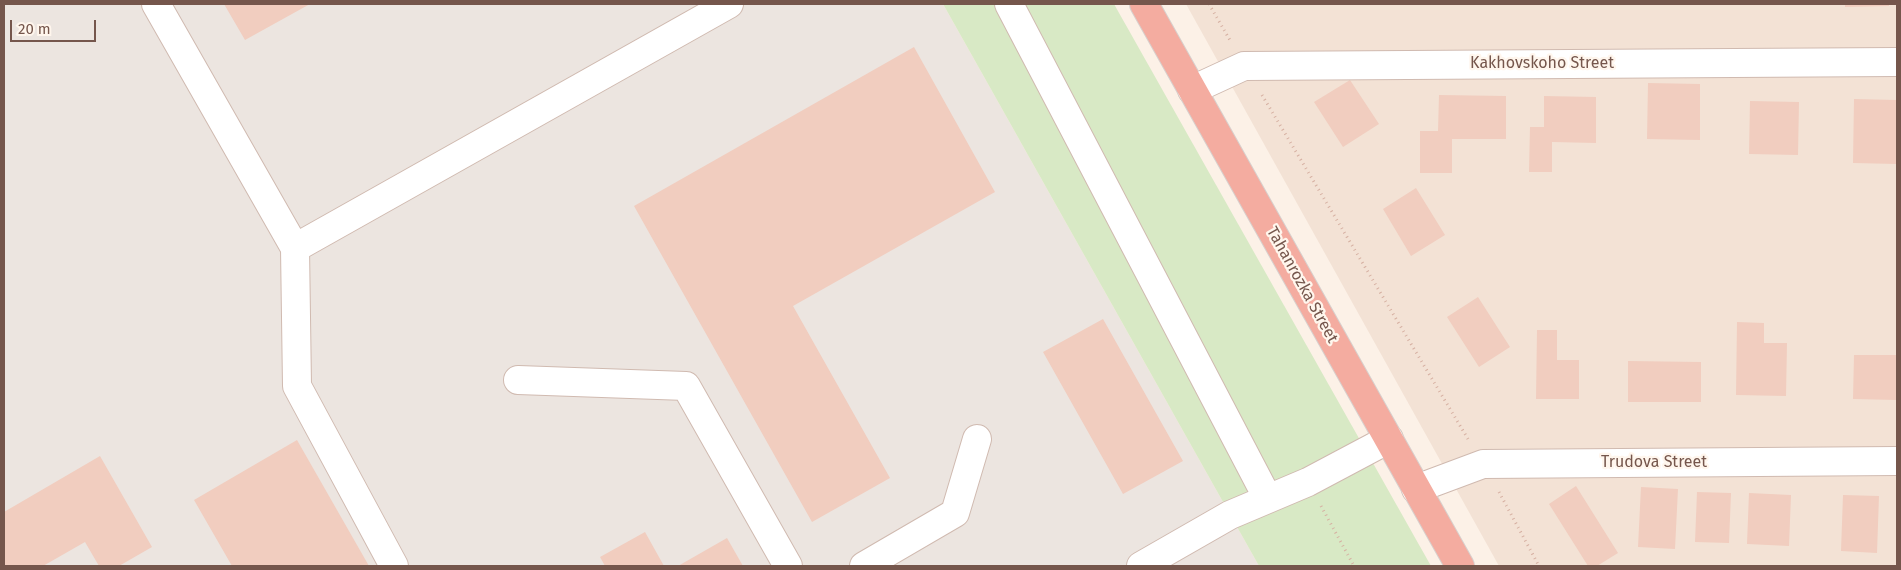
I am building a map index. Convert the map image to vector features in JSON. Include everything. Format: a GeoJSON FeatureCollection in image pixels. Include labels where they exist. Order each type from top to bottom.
{"type":"FeatureCollection","features":[{"type":"Feature","properties":{"kind":"highway","name":"Tahanrozka Street"},"geometry":{"type":"LineString","coordinates":[[1144,4],[1460,566]]}},
{"type":"Feature","properties":{"kind":"street"},"geometry":{"type":"LineString","coordinates":[[156,4],[295,248],[297,386],[394,566]]}},
{"type":"Feature","properties":{"kind":"street"},"geometry":{"type":"LineString","coordinates":[[295,248],[730,4]]}},
{"type":"Feature","properties":{"kind":"street"},"geometry":{"type":"LineString","coordinates":[[1009,4],[1268,498]]}},
{"type":"Feature","properties":{"kind":"street","name":"Kakhovskoho Street"},"geometry":{"type":"LineString","coordinates":[[1192,90],[1244,66],[1897,62]]}},
{"type":"Feature","properties":{"kind":"street"},"geometry":{"type":"LineString","coordinates":[[518,380],[686,386],[788,566]]}},
{"type":"Feature","properties":{"kind":"street"},"geometry":{"type":"LineString","coordinates":[[864,566],[955,513],[978,439]]}},
{"type":"Feature","properties":{"kind":"street"},"geometry":{"type":"LineString","coordinates":[[1141,566],[1230,515],[1308,482],[1389,439]]}},
{"type":"Feature","properties":{"kind":"street","name":"Trudova Street"},"geometry":{"type":"LineString","coordinates":[[1416,489],[1483,464],[1897,462]]}},
{"type":"Feature","properties":{"kind":"path"},"geometry":{"type":"LineString","coordinates":[[1209,4],[1244,66],[1483,464],[1539,566]]}},
{"type":"Feature","properties":{"kind":"path"},"geometry":{"type":"LineString","coordinates":[[1308,482],[1354,566]]}},
{"type":"Feature","properties":{"kind":"shaded area"},"geometry":{"type":"Polygon","coordinates":[[[4,4],[943,4],[1259,566],[4,566],[4,4]]]}},
{"type":"Feature","properties":{"kind":"shaded area"},"geometry":{"type":"Polygon","coordinates":[[[1186,4],[1897,4],[1897,566],[1499,566],[1186,4]]]}},
{"type":"Feature","properties":{"kind":"green space"},"geometry":{"type":"Polygon","coordinates":[[[943,4],[1114,4],[1431,566],[1259,566],[943,4]]]}},
{"type":"Feature","properties":{"kind":"building"},"geometry":{"type":"Polygon","coordinates":[[[224,4],[310,4],[245,40],[224,4]]]}},
{"type":"Feature","properties":{"kind":"building"},"geometry":{"type":"Polygon","coordinates":[[[1845,4],[1889,4],[1889,6],[1845,7],[1845,4]]]}},
{"type":"Feature","properties":{"kind":"building"},"geometry":{"type":"Polygon","coordinates":[[[914,47],[995,192],[793,306],[890,478],[812,522],[634,206],[914,47]]]}},
{"type":"Feature","properties":{"kind":"building"},"geometry":{"type":"Polygon","coordinates":[[[1350,80],[1379,124],[1343,147],[1314,102],[1350,80]]]}},
{"type":"Feature","properties":{"kind":"building"},"geometry":{"type":"Polygon","coordinates":[[[1648,83],[1700,84],[1700,140],[1647,139],[1648,83]]]}},
{"type":"Feature","properties":{"kind":"building"},"geometry":{"type":"Polygon","coordinates":[[[1439,95],[1506,96],[1506,139],[1452,139],[1452,173],[1420,173],[1420,131],[1438,131],[1439,95]]]}},
{"type":"Feature","properties":{"kind":"building"},"geometry":{"type":"Polygon","coordinates":[[[1544,96],[1596,97],[1596,143],[1552,142],[1552,172],[1529,172],[1530,127],[1544,127],[1544,96]]]}},
{"type":"Feature","properties":{"kind":"building"},"geometry":{"type":"Polygon","coordinates":[[[1854,99],[1897,100],[1897,164],[1853,163],[1854,99]]]}},
{"type":"Feature","properties":{"kind":"building"},"geometry":{"type":"Polygon","coordinates":[[[1750,101],[1799,102],[1798,155],[1749,154],[1750,101]]]}},
{"type":"Feature","properties":{"kind":"building"},"geometry":{"type":"Polygon","coordinates":[[[1416,188],[1445,235],[1411,256],[1383,209],[1416,188]]]}},
{"type":"Feature","properties":{"kind":"building"},"geometry":{"type":"Polygon","coordinates":[[[1478,297],[1510,347],[1479,367],[1447,317],[1478,297]]]}},
{"type":"Feature","properties":{"kind":"building"},"geometry":{"type":"Polygon","coordinates":[[[1103,319],[1183,461],[1123,494],[1043,352],[1103,319]]]}},
{"type":"Feature","properties":{"kind":"building"},"geometry":{"type":"Polygon","coordinates":[[[1737,322],[1764,323],[1764,343],[1787,343],[1786,396],[1736,395],[1737,322]]]}},
{"type":"Feature","properties":{"kind":"building"},"geometry":{"type":"Polygon","coordinates":[[[1537,330],[1557,330],[1557,360],[1579,360],[1579,399],[1536,399],[1537,330]]]}},
{"type":"Feature","properties":{"kind":"building"},"geometry":{"type":"Polygon","coordinates":[[[1854,355],[1897,355],[1897,400],[1853,399],[1854,355]]]}},
{"type":"Feature","properties":{"kind":"building"},"geometry":{"type":"Polygon","coordinates":[[[1628,361],[1701,362],[1701,402],[1628,402],[1628,361]]]}},
{"type":"Feature","properties":{"kind":"building"},"geometry":{"type":"Polygon","coordinates":[[[297,440],[369,566],[232,566],[194,500],[297,440]]]}},
{"type":"Feature","properties":{"kind":"building"},"geometry":{"type":"Polygon","coordinates":[[[100,456],[152,547],[119,566],[99,566],[85,542],[43,566],[4,566],[4,512],[100,456]]]}},
{"type":"Feature","properties":{"kind":"building"},"geometry":{"type":"Polygon","coordinates":[[[1576,486],[1618,553],[1597,566],[1588,566],[1549,504],[1576,486]]]}},
{"type":"Feature","properties":{"kind":"building"},"geometry":{"type":"Polygon","coordinates":[[[1641,487],[1678,489],[1675,549],[1638,547],[1641,487]]]}},
{"type":"Feature","properties":{"kind":"building"},"geometry":{"type":"Polygon","coordinates":[[[1697,492],[1731,493],[1729,543],[1695,542],[1697,492]]]}},
{"type":"Feature","properties":{"kind":"building"},"geometry":{"type":"Polygon","coordinates":[[[1749,493],[1791,495],[1789,546],[1747,544],[1749,493]]]}},
{"type":"Feature","properties":{"kind":"building"},"geometry":{"type":"Polygon","coordinates":[[[1843,495],[1879,496],[1877,553],[1841,551],[1843,495]]]}},
{"type":"Feature","properties":{"kind":"building"},"geometry":{"type":"Polygon","coordinates":[[[645,532],[664,566],[605,566],[600,557],[645,532]]]}},
{"type":"Feature","properties":{"kind":"building"},"geometry":{"type":"Polygon","coordinates":[[[727,538],[743,566],[678,566],[727,538]]]}}]}
